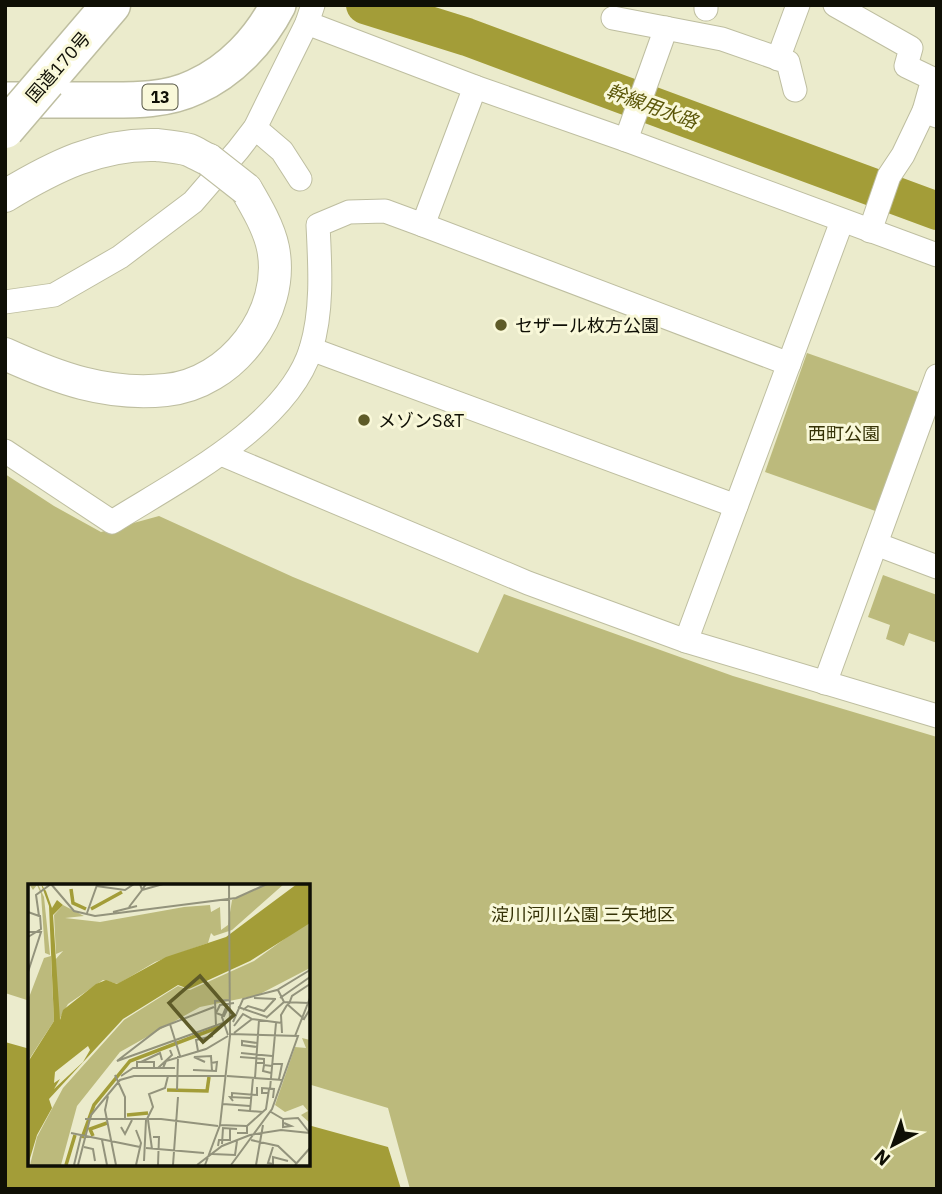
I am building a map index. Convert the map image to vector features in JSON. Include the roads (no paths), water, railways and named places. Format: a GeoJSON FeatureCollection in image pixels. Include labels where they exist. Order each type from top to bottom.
{"type":"FeatureCollection","features":[{"type":"Feature","properties":{"kind":"highway","name":"国道170号"},"geometry":{"type":"LineString","coordinates":[[5,129],[111,5]]}},
{"type":"Feature","properties":{"kind":"main road","name":"13"},"geometry":{"type":"LineString","coordinates":[[5,100],[140,100],[195,88],[221,72],[246,51],[263,31],[294,10]]}},
{"type":"Feature","properties":{"kind":"main road"},"geometry":{"type":"LineString","coordinates":[[5,196],[69,161],[111,148],[164,146],[224,155],[260,212],[273,247],[274,282],[267,308],[251,338],[229,363],[201,381],[167,390],[126,391],[88,386],[48,373],[5,354]]}},
{"type":"Feature","properties":{"kind":"street"},"geometry":{"type":"LineString","coordinates":[[778,59],[798,5]]}},
{"type":"Feature","properties":{"kind":"street"},"geometry":{"type":"LineString","coordinates":[[842,7],[911,48],[906,66],[935,74],[930,113],[889,176],[870,231]]}},
{"type":"Feature","properties":{"kind":"street"},"geometry":{"type":"LineString","coordinates":[[5,302],[54,295],[121,257],[193,202],[224,155],[255,128],[294,10],[475,87],[630,130],[842,221],[937,256]]}},
{"type":"Feature","properties":{"kind":"street"},"geometry":{"type":"LineString","coordinates":[[612,18],[722,39],[788,62],[795,90]]}},
{"type":"Feature","properties":{"kind":"street"},"geometry":{"type":"LineString","coordinates":[[630,130],[666,28]]}},
{"type":"Feature","properties":{"kind":"street"},"geometry":{"type":"LineString","coordinates":[[423,225],[475,87]]}},
{"type":"Feature","properties":{"kind":"street"},"geometry":{"type":"LineString","coordinates":[[255,128],[282,151],[300,179]]}},
{"type":"Feature","properties":{"kind":"street"},"geometry":{"type":"LineString","coordinates":[[5,451],[111,522],[221,454],[264,420],[293,386],[311,349],[317,313],[319,259],[315,219],[349,212],[385,211],[789,364]]}},
{"type":"Feature","properties":{"kind":"street"},"geometry":{"type":"LineString","coordinates":[[686,641],[842,221]]}},
{"type":"Feature","properties":{"kind":"street"},"geometry":{"type":"LineString","coordinates":[[311,349],[736,506]]}},
{"type":"Feature","properties":{"kind":"street"},"geometry":{"type":"LineString","coordinates":[[825,683],[876,544],[931,412],[937,376]]}},
{"type":"Feature","properties":{"kind":"street"},"geometry":{"type":"LineString","coordinates":[[221,454],[528,583],[686,641],[937,716]]}},
{"type":"Feature","properties":{"kind":"street"},"geometry":{"type":"LineString","coordinates":[[876,544],[937,567]]}},
{"type":"Feature","properties":{"kind":"waterway","name":"幹線用水路"},"geometry":{"type":"LineString","coordinates":[[365,5],[467,37],[937,211]]}},
{"type":"Feature","properties":{"kind":"place","name":"セザール枚方公園"},"geometry":{"type":"Point","coordinates":[501,325]}},
{"type":"Feature","properties":{"kind":"place","name":"メゾンS&T"},"geometry":{"type":"Point","coordinates":[364,420]}},
{"type":"Feature","properties":{"kind":"park label","name":"西町公園"},"geometry":{"type":"Point","coordinates":[844,433]}},
{"type":"Feature","properties":{"kind":"park label","name":"淀川河川公園 三矢地区"},"geometry":{"type":"Point","coordinates":[583,914]}}]}
